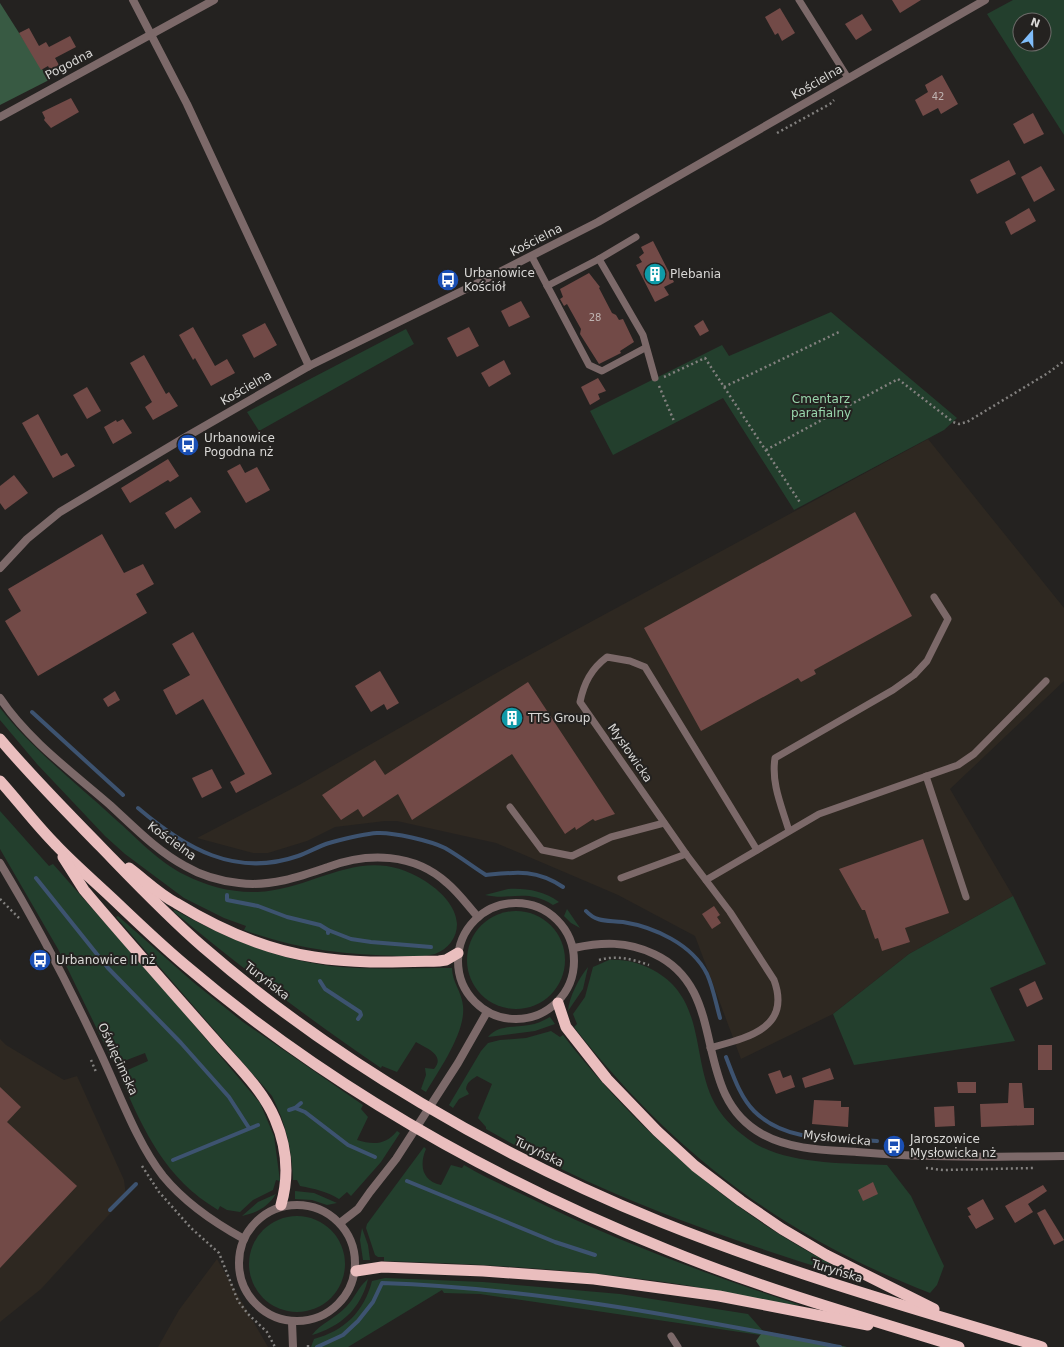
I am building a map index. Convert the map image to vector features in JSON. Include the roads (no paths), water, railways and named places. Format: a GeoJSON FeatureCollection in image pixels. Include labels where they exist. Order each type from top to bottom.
{"type":"FeatureCollection","features":[{"type":"Feature","properties":{"kind":"highway"},"geometry":{"type":"LineString","coordinates":[[0,739],[30,774],[98,844],[174,902],[205,920],[237,934],[274,947],[313,957],[392,963],[446,960],[458,953]]}},
{"type":"Feature","properties":{"kind":"highway"},"geometry":{"type":"LineString","coordinates":[[0,780],[56,845],[136,923],[186,966],[274,1035],[324,1070],[393,1114],[441,1142],[564,1206],[668,1251],[745,1280],[959,1347]]}},
{"type":"Feature","properties":{"kind":"highway","name":"Turyńska"},"geometry":{"type":"LineString","coordinates":[[98,844],[168,915],[206,949],[284,1011],[403,1091],[496,1145],[573,1183],[660,1222],[790,1270],[1042,1347]]}},
{"type":"Feature","properties":{"kind":"highway"},"geometry":{"type":"LineString","coordinates":[[56,845],[84,890],[241,1070],[266,1102],[276,1120],[284,1155],[286,1184],[281,1205]]}},
{"type":"Feature","properties":{"kind":"highway"},"geometry":{"type":"LineString","coordinates":[[558,1003],[566,1028],[607,1080],[657,1131],[695,1166],[741,1201],[782,1229],[826,1255],[960,1322]]}},
{"type":"Feature","properties":{"kind":"highway"},"geometry":{"type":"LineString","coordinates":[[356,1271],[382,1267],[483,1270],[594,1279],[719,1296],[921,1335]]}},
{"type":"Feature","properties":{"kind":"street"},"geometry":{"type":"LineString","coordinates":[[133,0],[187,104],[309,366]]}},
{"type":"Feature","properties":{"kind":"street","name":"Pogodna"},"geometry":{"type":"LineString","coordinates":[[0,117],[214,0]]}},
{"type":"Feature","properties":{"kind":"street","name":"Kościelna"},"geometry":{"type":"LineString","coordinates":[[0,568],[27,539],[60,512],[184,438],[309,366],[532,257],[598,222],[985,0]]}},
{"type":"Feature","properties":{"kind":"street","name":"Kościelna"},"geometry":{"type":"LineString","coordinates":[[0,698],[36,740],[162,851],[193,870],[215,879],[231,882],[266,883],[286,880],[351,860],[372,857],[393,858],[420,866],[443,880],[478,917]]}},
{"type":"Feature","properties":{"kind":"street","name":"Oświęcimska"},"geometry":{"type":"LineString","coordinates":[[0,863],[53,954],[134,1125],[153,1161],[183,1198],[224,1228],[244,1239]]}},
{"type":"Feature","properties":{"kind":"street"},"geometry":{"type":"LineString","coordinates":[[520,903],[535,906],[548,912],[560,922],[568,934],[574,948],[575,963],[573,978],[567,992],[558,1003],[545,1013],[531,1018],[516,1020],[501,1018],[487,1012],[476,1004],[467,993],[461,981],[458,967],[458,953],[468,927],[478,917],[490,909],[505,904],[520,903]]}},
{"type":"Feature","properties":{"kind":"street","name":"Mysłowicka"},"geometry":{"type":"LineString","coordinates":[[574,948],[594,944],[620,943],[641,948],[664,958],[680,971],[694,990],[702,1010],[717,1078],[730,1104],[752,1128],[781,1142],[804,1148],[892,1156],[1064,1156]]}},
{"type":"Feature","properties":{"kind":"street"},"geometry":{"type":"LineString","coordinates":[[340,1223],[358,1209],[396,1159],[458,1063],[487,1012]]}},
{"type":"Feature","properties":{"kind":"street"},"geometry":{"type":"LineString","coordinates":[[281,1205],[311,1205],[322,1210],[340,1223],[354,1248],[356,1271],[348,1293],[336,1306],[321,1316],[292,1322],[273,1317],[252,1301],[240,1276],[238,1263],[244,1239],[255,1222],[281,1205]]}},
{"type":"Feature","properties":{"kind":"street"},"geometry":{"type":"LineString","coordinates":[[292,1322],[293,1347]]}},
{"type":"Feature","properties":{"kind":"lane"},"geometry":{"type":"LineString","coordinates":[[799,0],[848,78]]}},
{"type":"Feature","properties":{"kind":"lane"},"geometry":{"type":"LineString","coordinates":[[547,286],[599,259],[636,237]]}},
{"type":"Feature","properties":{"kind":"lane"},"geometry":{"type":"LineString","coordinates":[[532,257],[589,365],[602,371],[645,348]]}},
{"type":"Feature","properties":{"kind":"lane"},"geometry":{"type":"LineString","coordinates":[[599,259],[643,335],[645,348],[656,380]]}},
{"type":"Feature","properties":{"kind":"lane"},"geometry":{"type":"LineString","coordinates":[[789,831],[775,787],[773,771],[775,758],[893,690],[914,675],[927,661],[948,619],[934,597]]}},
{"type":"Feature","properties":{"kind":"lane","name":"Mysłowicka"},"geometry":{"type":"LineString","coordinates":[[710,1048],[753,1036],[761,1031],[774,1016],[778,998],[774,980],[730,912],[686,854],[580,702],[584,686],[595,666],[607,657],[630,660],[645,667],[757,850]]}},
{"type":"Feature","properties":{"kind":"lane"},"geometry":{"type":"LineString","coordinates":[[706,880],[819,814],[958,765],[974,754],[1046,681]]}},
{"type":"Feature","properties":{"kind":"lane"},"geometry":{"type":"LineString","coordinates":[[926,776],[966,897]]}},
{"type":"Feature","properties":{"kind":"lane"},"geometry":{"type":"LineString","coordinates":[[510,807],[542,850],[572,856],[611,837],[664,823]]}},
{"type":"Feature","properties":{"kind":"lane"},"geometry":{"type":"LineString","coordinates":[[621,878],[686,854]]}},
{"type":"Feature","properties":{"kind":"lane"},"geometry":{"type":"LineString","coordinates":[[671,1336],[678,1347]]}},
{"type":"Feature","properties":{"kind":"waterway"},"geometry":{"type":"LineString","coordinates":[[32,712],[123,795]]}},
{"type":"Feature","properties":{"kind":"waterway"},"geometry":{"type":"LineString","coordinates":[[138,808],[174,835],[193,847],[232,861],[253,863],[275,862],[298,856],[335,841],[365,834],[384,833],[439,845],[486,875],[526,873],[544,877],[563,887]]}},
{"type":"Feature","properties":{"kind":"waterway"},"geometry":{"type":"LineString","coordinates":[[36,878],[108,968],[181,1043],[229,1097],[249,1128]]}},
{"type":"Feature","properties":{"kind":"waterway"},"geometry":{"type":"LineString","coordinates":[[227,895],[227,900],[258,906],[287,917],[320,925],[328,930],[328,933]]}},
{"type":"Feature","properties":{"kind":"waterway"},"geometry":{"type":"LineString","coordinates":[[586,911],[594,918],[635,924],[647,928],[682,946],[692,954],[707,974],[713,990],[720,1018]]}},
{"type":"Feature","properties":{"kind":"waterway"},"geometry":{"type":"LineString","coordinates":[[328,930],[351,939],[431,947]]}},
{"type":"Feature","properties":{"kind":"waterway"},"geometry":{"type":"LineString","coordinates":[[320,981],[325,989],[360,1012],[361,1015],[358,1019]]}},
{"type":"Feature","properties":{"kind":"waterway"},"geometry":{"type":"LineString","coordinates":[[726,1057],[737,1086],[749,1105],[767,1121],[781,1129],[812,1137],[877,1141]]}},
{"type":"Feature","properties":{"kind":"waterway"},"geometry":{"type":"LineString","coordinates":[[295,1108],[301,1103]]}},
{"type":"Feature","properties":{"kind":"waterway"},"geometry":{"type":"LineString","coordinates":[[289,1110],[295,1108],[305,1112],[348,1145],[375,1157]]}},
{"type":"Feature","properties":{"kind":"waterway"},"geometry":{"type":"LineString","coordinates":[[173,1160],[258,1125]]}},
{"type":"Feature","properties":{"kind":"waterway"},"geometry":{"type":"LineString","coordinates":[[407,1181],[555,1242],[595,1255]]}},
{"type":"Feature","properties":{"kind":"waterway"},"geometry":{"type":"LineString","coordinates":[[110,1210],[136,1184]]}},
{"type":"Feature","properties":{"kind":"waterway"},"geometry":{"type":"LineString","coordinates":[[317,1347],[343,1335],[358,1321],[373,1302],[382,1283],[440,1286],[555,1298],[669,1315],[840,1347]]}},
{"type":"Feature","properties":{"kind":"place","name":"Plebania"},"geometry":{"type":"Point","coordinates":[655,274]}},
{"type":"Feature","properties":{"kind":"place","name":"Urbanowice Kościół"},"geometry":{"type":"Point","coordinates":[448,280]}},
{"type":"Feature","properties":{"kind":"place","name":"Urbanowice Pogodna nż"},"geometry":{"type":"Point","coordinates":[188,445]}},
{"type":"Feature","properties":{"kind":"place","name":"TTS Group"},"geometry":{"type":"Point","coordinates":[512,718]}},
{"type":"Feature","properties":{"kind":"place","name":"Urbanowice II nż"},"geometry":{"type":"Point","coordinates":[40,960]}},
{"type":"Feature","properties":{"kind":"place","name":"Jaroszowice Mysłowicka nż"},"geometry":{"type":"Point","coordinates":[894,1146]}},
{"type":"Feature","properties":{"kind":"park label","name":"Cmentarz parafialny"},"geometry":{"type":"Point","coordinates":[821,406]}}]}
